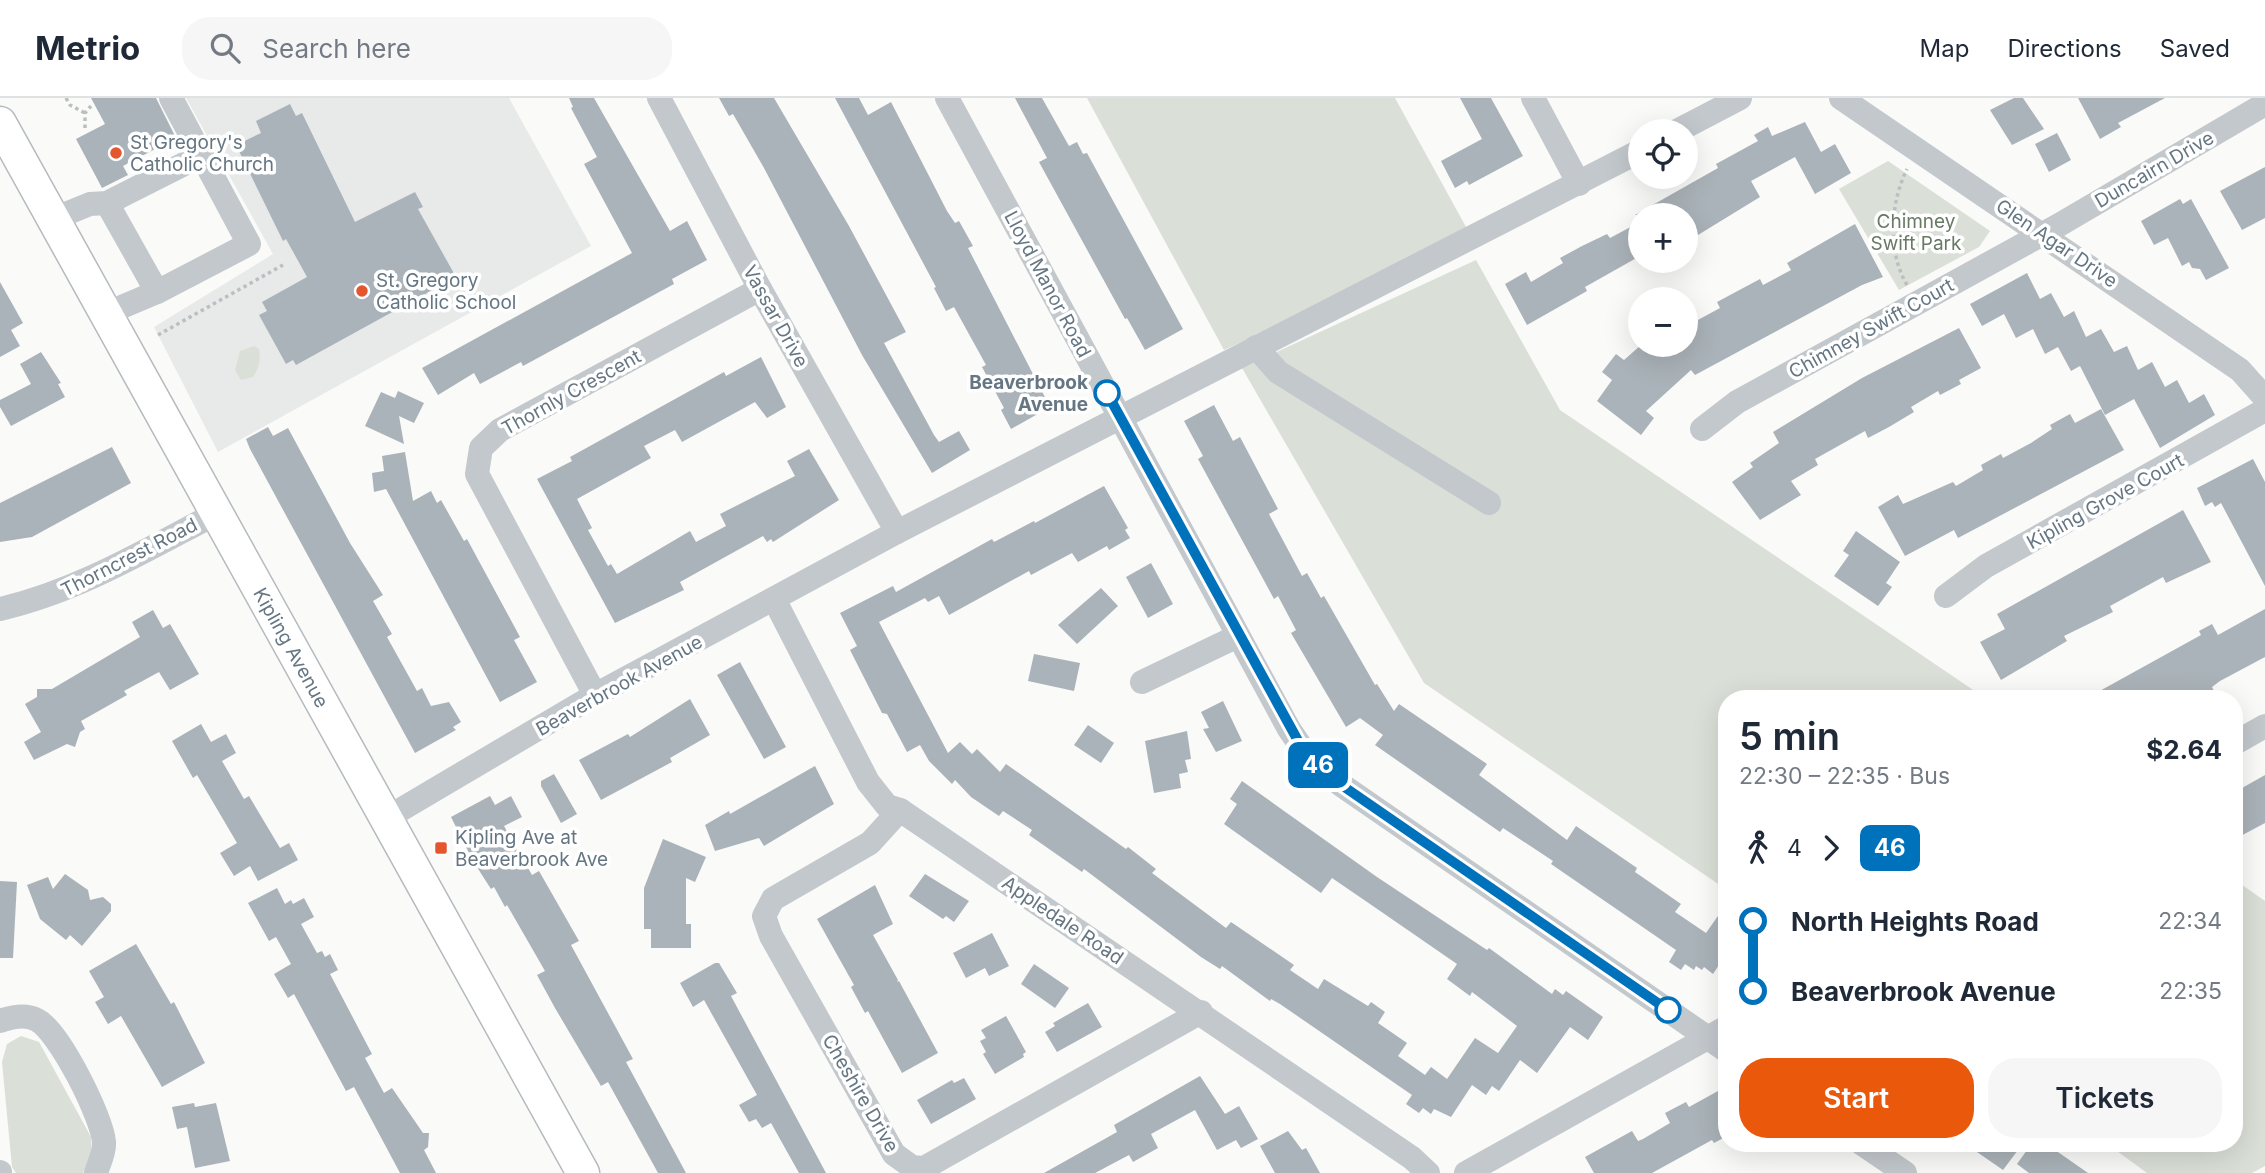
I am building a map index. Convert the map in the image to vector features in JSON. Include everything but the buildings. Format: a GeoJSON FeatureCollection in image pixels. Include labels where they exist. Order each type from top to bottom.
{"type":"FeatureCollection","features":[{"type":"Feature","properties":{"kind":"main road","name":"Kipling Avenue"},"geometry":{"type":"LineString","coordinates":[[0,123],[583,1173]]}},
{"type":"Feature","properties":{"kind":"street"},"geometry":{"type":"LineString","coordinates":[[105,314],[157,292],[249,243],[171,98]]}},
{"type":"Feature","properties":{"kind":"street","name":"Vassar Drive"},"geometry":{"type":"LineString","coordinates":[[659,98],[760,289],[897,532]]}},
{"type":"Feature","properties":{"kind":"street","name":"Lloyd Manor Road"},"geometry":{"type":"LineString","coordinates":[[947,98],[1238,636],[1302,748],[1340,784],[1718,1037]]}},
{"type":"Feature","properties":{"kind":"street"},"geometry":{"type":"LineString","coordinates":[[1533,98],[1579,184]]}},
{"type":"Feature","properties":{"kind":"street"},"geometry":{"type":"LineString","coordinates":[[1698,120],[1740,98]]}},
{"type":"Feature","properties":{"kind":"street","name":"Glen Agar Drive"},"geometry":{"type":"LineString","coordinates":[[1841,98],[2043,233],[2240,370],[2265,398]]}},
{"type":"Feature","properties":{"kind":"street","name":"Duncairn Drive"},"geometry":{"type":"LineString","coordinates":[[2043,233],[2265,104]]}},
{"type":"Feature","properties":{"kind":"street"},"geometry":{"type":"LineString","coordinates":[[53,219],[90,204],[107,202],[202,155]]}},
{"type":"Feature","properties":{"kind":"street","name":"Beaverbrook Avenue"},"geometry":{"type":"LineString","coordinates":[[385,819],[595,695],[775,601],[897,532],[1628,157]]}},
{"type":"Feature","properties":{"kind":"street"},"geometry":{"type":"LineString","coordinates":[[107,202],[157,292]]}},
{"type":"Feature","properties":{"kind":"street","name":"Chimney Swift Court"},"geometry":{"type":"LineString","coordinates":[[1702,429],[1737,402],[2043,233]]}},
{"type":"Feature","properties":{"kind":"street","name":"Thornly Crescent"},"geometry":{"type":"LineString","coordinates":[[595,695],[477,474],[481,448],[500,430],[760,289]]}},
{"type":"Feature","properties":{"kind":"street"},"geometry":{"type":"LineString","coordinates":[[1256,347],[1278,372],[1489,503]]}},
{"type":"Feature","properties":{"kind":"street","name":"Kipling Grove Court"},"geometry":{"type":"LineString","coordinates":[[1946,596],[1986,566],[2265,410]]}},
{"type":"Feature","properties":{"kind":"street","name":"Thorncrest Road"},"geometry":{"type":"LineString","coordinates":[[0,609],[45,598],[104,573],[217,513]]}},
{"type":"Feature","properties":{"kind":"street","name":"Appledale Road"},"geometry":{"type":"LineString","coordinates":[[775,601],[868,782],[887,806],[900,810],[1200,1012],[1404,1152],[1429,1173]]}},
{"type":"Feature","properties":{"kind":"street"},"geometry":{"type":"LineString","coordinates":[[1142,682],[1238,636]]}},
{"type":"Feature","properties":{"kind":"street"},"geometry":{"type":"LineString","coordinates":[[2243,738],[2265,726]]}},
{"type":"Feature","properties":{"kind":"street","name":"Cheshire Drive"},"geometry":{"type":"LineString","coordinates":[[900,810],[870,843],[773,899],[764,916],[771,936],[894,1154],[912,1167],[924,1168],[1200,1012]]}},
{"type":"Feature","properties":{"kind":"street"},"geometry":{"type":"LineString","coordinates":[[0,1021],[21,1016],[37,1020],[51,1032],[68,1060],[102,1130],[104,1144],[96,1173]]}},
{"type":"Feature","properties":{"kind":"street"},"geometry":{"type":"LineString","coordinates":[[1466,1173],[1718,1041]]}},
{"type":"Feature","properties":{"kind":"street"},"geometry":{"type":"LineString","coordinates":[[1874,1152],[1905,1173]]}},
{"type":"Feature","properties":{"kind":"path"},"geometry":{"type":"LineString","coordinates":[[66,98],[70,105],[85,113]]}},
{"type":"Feature","properties":{"kind":"path"},"geometry":{"type":"LineString","coordinates":[[85,128],[85,113],[91,106]]}},
{"type":"Feature","properties":{"kind":"path"},"geometry":{"type":"LineString","coordinates":[[1907,169],[1896,203],[1894,240],[1900,273],[1909,289]]}},
{"type":"Feature","properties":{"kind":"path"},"geometry":{"type":"LineString","coordinates":[[158,335],[283,265]]}},
{"type":"Feature","properties":{"kind":"shaded area","name":"St. Gregory Catholic School"},"geometry":{"type":"Polygon","coordinates":[[[186,98],[509,98],[591,246],[218,452],[154,327],[273,254],[186,98]]]}},
{"type":"Feature","properties":{"kind":"green space"},"geometry":{"type":"Polygon","coordinates":[[[1087,98],[1395,98],[1471,236],[1224,350],[1087,98]]]}},
{"type":"Feature","properties":{"kind":"green space","name":"Chimney Swift Park"},"geometry":{"type":"Polygon","coordinates":[[[1888,161],[1990,231],[1979,247],[1899,290],[1839,189],[1888,161]]]}},
{"type":"Feature","properties":{"kind":"green space"},"geometry":{"type":"Polygon","coordinates":[[[1476,260],[1560,410],[1973,690],[1718,690],[1718,884],[1424,683],[1242,368],[1476,260]]]}},
{"type":"Feature","properties":{"kind":"green space"},"geometry":{"type":"Polygon","coordinates":[[[254,346],[259,349],[258,367],[253,377],[241,380],[235,370],[240,351],[254,346]]]}},
{"type":"Feature","properties":{"kind":"green space"},"geometry":{"type":"Polygon","coordinates":[[[2243,886],[2265,901],[2265,1166],[2252,1173],[2147,1173],[2118,1152],[2243,1152],[2243,886]]]}},
{"type":"Feature","properties":{"kind":"green space"},"geometry":{"type":"Polygon","coordinates":[[[21,1036],[39,1042],[91,1137],[92,1155],[83,1173],[16,1173],[12,1167],[2,1062],[7,1044],[21,1036]]]}},
{"type":"Feature","properties":{"kind":"bus line","name":"46"},"geometry":{"type":"LineString","coordinates":[[1107,393],[1289,729],[1302,748],[1340,784],[1668,1010]]}},
{"type":"Feature","properties":{"kind":"place","name":"St Gregory's Catholic Church"},"geometry":{"type":"Point","coordinates":[116,153]}},
{"type":"Feature","properties":{"kind":"place","name":"St. Gregory Catholic School"},"geometry":{"type":"Point","coordinates":[362,291]}},
{"type":"Feature","properties":{"kind":"place","name":"Beaverbrook Avenue"},"geometry":{"type":"Point","coordinates":[1107,393]}},
{"type":"Feature","properties":{"kind":"place","name":"Kipling Ave at Beaverbrook Ave"},"geometry":{"type":"Point","coordinates":[441,848]}}]}
